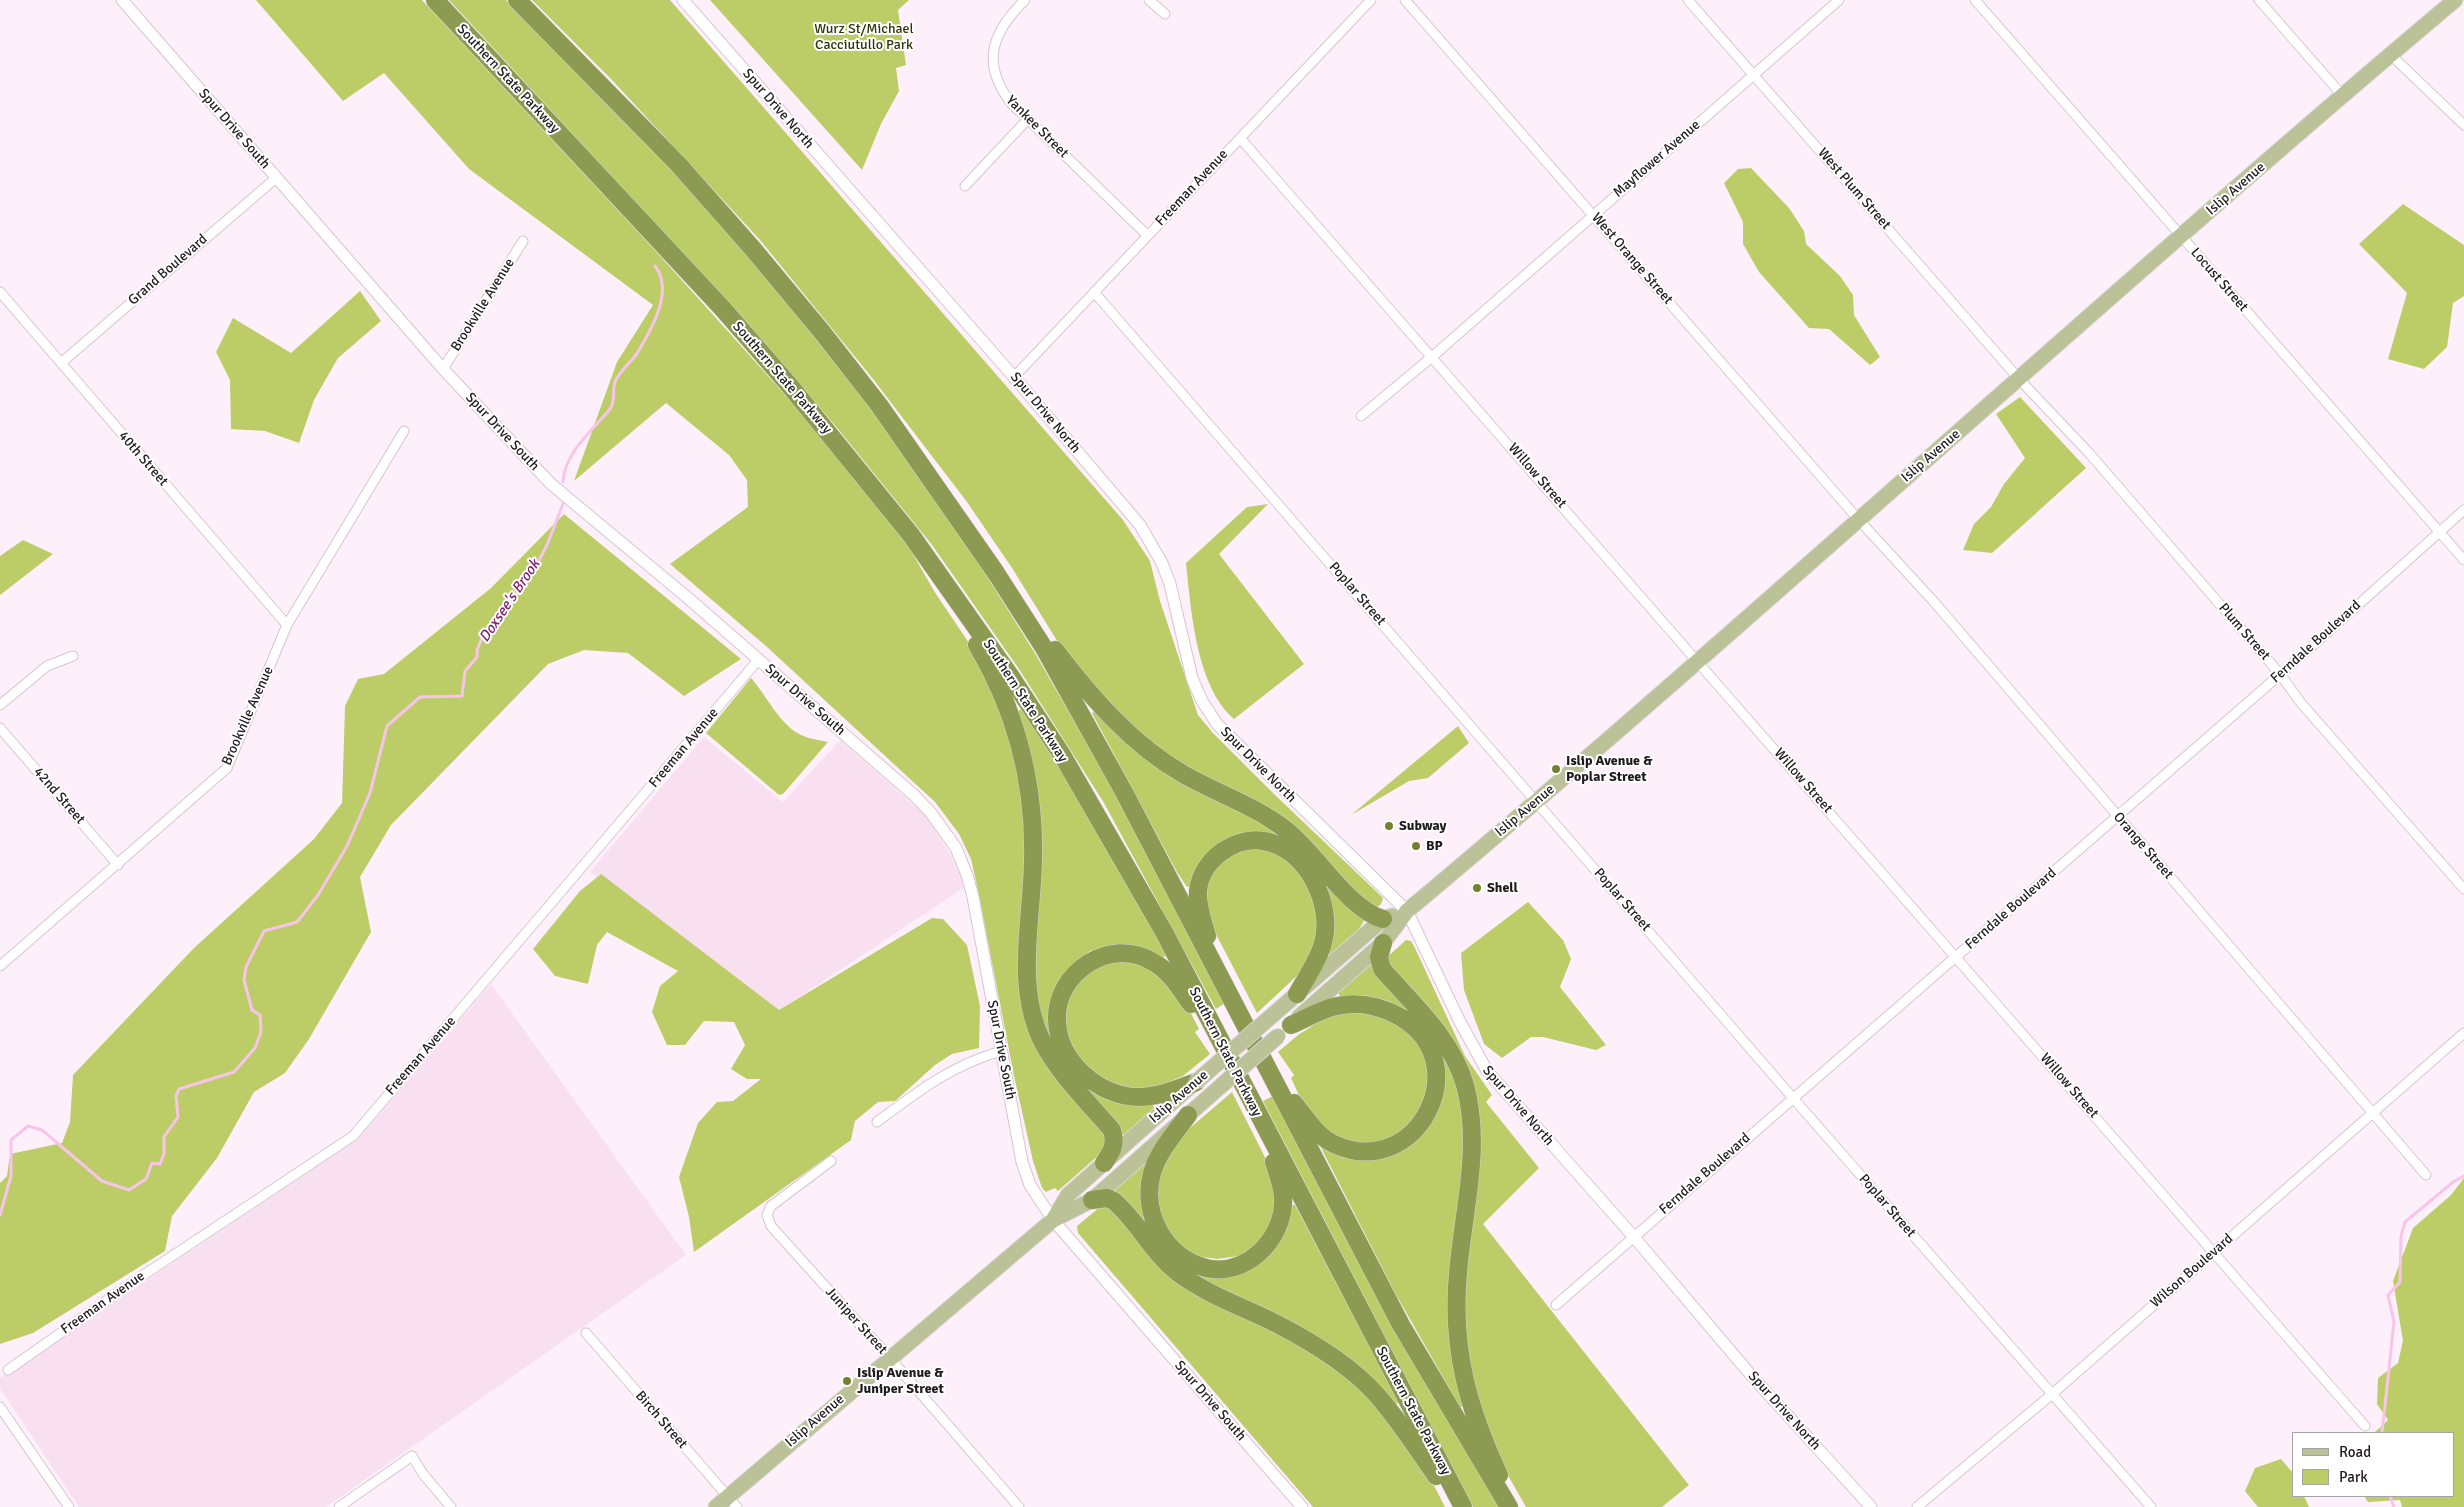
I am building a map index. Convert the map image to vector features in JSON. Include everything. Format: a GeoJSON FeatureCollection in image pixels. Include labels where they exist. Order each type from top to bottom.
{"type":"FeatureCollection","features":[{"type":"Feature","properties":{"kind":"highway","name":"Southern State Parkway"},"geometry":{"type":"LineString","coordinates":[[435,0],[723,310],[837,443],[911,535],[1011,677],[1062,756],[1164,932],[1463,1507]]}},
{"type":"Feature","properties":{"kind":"highway"},"geometry":{"type":"LineString","coordinates":[[517,0],[678,164],[778,280],[879,405],[996,573],[1077,679],[1111,717],[1145,748],[1182,774],[1286,829],[1313,854],[1360,908],[1371,916],[1383,919]]}},
{"type":"Feature","properties":{"kind":"highway"},"geometry":{"type":"LineString","coordinates":[[911,535],[986,660],[1004,697],[1018,738],[1028,781],[1032,821],[1033,861],[1028,976],[1033,1013],[1042,1040],[1058,1067],[1112,1130],[1115,1140],[1113,1150],[1104,1163]]}},
{"type":"Feature","properties":{"kind":"highway"},"geometry":{"type":"LineString","coordinates":[[996,573],[1082,714],[1401,1325],[1509,1507]]}},
{"type":"Feature","properties":{"kind":"highway"},"geometry":{"type":"LineString","coordinates":[[1218,974],[1200,910],[1198,891],[1203,874],[1212,859],[1228,848],[1245,842],[1264,841],[1282,847],[1298,861],[1312,877],[1322,899],[1326,921],[1324,942],[1297,994]]}},
{"type":"Feature","properties":{"kind":"highway"},"geometry":{"type":"LineString","coordinates":[[1383,943],[1379,957],[1382,969],[1432,1025],[1452,1055],[1465,1085],[1471,1120],[1473,1155],[1458,1274],[1456,1316],[1460,1356],[1479,1431],[1514,1507]]}},
{"type":"Feature","properties":{"kind":"highway"},"geometry":{"type":"LineString","coordinates":[[1196,1082],[1156,1095],[1136,1097],[1119,1094],[1100,1086],[1083,1075],[1070,1059],[1061,1042],[1057,1020],[1059,1000],[1068,981],[1081,967],[1098,958],[1117,953],[1134,955],[1153,961],[1168,974],[1218,1038]]}},
{"type":"Feature","properties":{"kind":"highway"},"geometry":{"type":"LineString","coordinates":[[1264,1063],[1316,1131],[1335,1145],[1356,1151],[1375,1151],[1394,1145],[1410,1135],[1424,1120],[1433,1103],[1437,1083],[1435,1062],[1425,1040],[1411,1024],[1375,1006],[1354,1004],[1334,1006],[1291,1025]]}},
{"type":"Feature","properties":{"kind":"highway"},"geometry":{"type":"LineString","coordinates":[[1188,1115],[1159,1156],[1152,1174],[1149,1195],[1152,1214],[1159,1233],[1171,1249],[1189,1261],[1208,1268],[1227,1268],[1247,1262],[1262,1251],[1274,1236],[1282,1218],[1283,1201],[1279,1179],[1261,1121]]}},
{"type":"Feature","properties":{"kind":"highway"},"geometry":{"type":"LineString","coordinates":[[1092,1200],[1107,1198],[1114,1202],[1156,1252],[1176,1271],[1202,1289],[1312,1343],[1344,1365],[1375,1393],[1403,1428],[1457,1507]]}},
{"type":"Feature","properties":{"kind":"main road","name":"Islip Avenue"},"geometry":{"type":"LineString","coordinates":[[716,1507],[733,1502],[889,1357],[1053,1220],[1092,1200],[1383,943],[1407,911],[1537,801],[2181,236],[2390,54],[2455,0]]}},
{"type":"Feature","properties":{"kind":"main road","name":"Islip Avenue"},"geometry":{"type":"LineString","coordinates":[[1053,1220],[1068,1195],[1275,1013],[1383,919],[1407,911]]}},
{"type":"Feature","properties":{"kind":"street","name":"Spur Drive South"},"geometry":{"type":"LineString","coordinates":[[122,0],[443,369],[552,484],[759,660],[915,796],[931,813],[956,848],[973,897],[1022,1162],[1030,1185],[1053,1220],[1302,1507]]}},
{"type":"Feature","properties":{"kind":"street","name":"Spur Drive North"},"geometry":{"type":"LineString","coordinates":[[683,0],[1014,377],[1134,518],[1152,543],[1170,584],[1192,678],[1213,719],[1240,748],[1407,911],[1464,1030],[1487,1071],[1633,1236],[1750,1374],[1871,1507]]}},
{"type":"Feature","properties":{"kind":"street","name":"Yankee Street"},"geometry":{"type":"LineString","coordinates":[[1025,0],[1002,26],[995,39],[992,53],[994,70],[1001,90],[1028,120],[1148,235]]}},
{"type":"Feature","properties":{"kind":"street"},"geometry":{"type":"LineString","coordinates":[[1148,0],[1165,14]]}},
{"type":"Feature","properties":{"kind":"street","name":"Freeman Avenue"},"geometry":{"type":"LineString","coordinates":[[1014,377],[1370,0]]}},
{"type":"Feature","properties":{"kind":"street","name":"West Orange Street"},"geometry":{"type":"LineString","coordinates":[[1405,0],[1858,519]]}},
{"type":"Feature","properties":{"kind":"street","name":"West Plum Street"},"geometry":{"type":"LineString","coordinates":[[1688,0],[2019,379]]}},
{"type":"Feature","properties":{"kind":"street","name":"Mayflower Avenue"},"geometry":{"type":"LineString","coordinates":[[1361,416],[1839,0]]}},
{"type":"Feature","properties":{"kind":"street","name":"Locust Street"},"geometry":{"type":"LineString","coordinates":[[1975,0],[2464,560]]}},
{"type":"Feature","properties":{"kind":"street"},"geometry":{"type":"LineString","coordinates":[[2259,0],[2342,96]]}},
{"type":"Feature","properties":{"kind":"street"},"geometry":{"type":"LineString","coordinates":[[2390,54],[2464,125]]}},
{"type":"Feature","properties":{"kind":"street"},"geometry":{"type":"LineString","coordinates":[[965,186],[1028,120]]}},
{"type":"Feature","properties":{"kind":"street","name":"Willow Street"},"geometry":{"type":"LineString","coordinates":[[1240,138],[1698,660],[2365,1426]]}},
{"type":"Feature","properties":{"kind":"street","name":"Grand Boulevard"},"geometry":{"type":"LineString","coordinates":[[61,363],[276,178]]}},
{"type":"Feature","properties":{"kind":"street","name":"Brookville Avenue"},"geometry":{"type":"LineString","coordinates":[[443,369],[523,241]]}},
{"type":"Feature","properties":{"kind":"street","name":"40th Street"},"geometry":{"type":"LineString","coordinates":[[0,292],[287,625]]}},
{"type":"Feature","properties":{"kind":"street","name":"Poplar Street"},"geometry":{"type":"LineString","coordinates":[[1094,292],[2051,1395],[2151,1507]]}},
{"type":"Feature","properties":{"kind":"street","name":"Plum Street"},"geometry":{"type":"LineString","coordinates":[[2019,379],[2090,454],[2280,674],[2301,703],[2464,889]]}},
{"type":"Feature","properties":{"kind":"street","name":"Brookville Avenue"},"geometry":{"type":"LineString","coordinates":[[0,966],[227,768],[287,625],[404,431]]}},
{"type":"Feature","properties":{"kind":"street","name":"Ferndale Boulevard"},"geometry":{"type":"LineString","coordinates":[[1556,1305],[2280,674],[2464,510]]}},
{"type":"Feature","properties":{"kind":"street","name":"Orange Street"},"geometry":{"type":"LineString","coordinates":[[1858,519],[1935,603],[2374,1112],[2426,1175]]}},
{"type":"Feature","properties":{"kind":"street"},"geometry":{"type":"LineString","coordinates":[[0,705],[47,666],[73,656]]}},
{"type":"Feature","properties":{"kind":"street","name":"Freeman Avenue"},"geometry":{"type":"LineString","coordinates":[[8,1370],[130,1284],[353,1136],[759,660]]}},
{"type":"Feature","properties":{"kind":"street","name":"42nd Street"},"geometry":{"type":"LineString","coordinates":[[0,728],[118,865]]}},
{"type":"Feature","properties":{"kind":"street","name":"Wilson Boulevard"},"geometry":{"type":"LineString","coordinates":[[1917,1507],[2051,1395],[2464,1033]]}},
{"type":"Feature","properties":{"kind":"street"},"geometry":{"type":"LineString","coordinates":[[877,1122],[939,1077],[982,1056],[1001,1051]]}},
{"type":"Feature","properties":{"kind":"street","name":"Juniper Street"},"geometry":{"type":"LineString","coordinates":[[831,1161],[771,1206],[767,1215],[771,1226],[889,1357],[1019,1507]]}},
{"type":"Feature","properties":{"kind":"street","name":"Birch Street"},"geometry":{"type":"LineString","coordinates":[[586,1333],[733,1502]]}},
{"type":"Feature","properties":{"kind":"street"},"geometry":{"type":"LineString","coordinates":[[0,1407],[69,1507]]}},
{"type":"Feature","properties":{"kind":"street"},"geometry":{"type":"LineString","coordinates":[[339,1507],[412,1456],[423,1474],[451,1507]]}},
{"type":"Feature","properties":{"kind":"shaded area"},"geometry":{"type":"Polygon","coordinates":[[[704,737],[783,802],[840,740],[926,816],[950,854],[965,887],[771,1016],[590,872],[704,737]]]}},
{"type":"Feature","properties":{"kind":"shaded area"},"geometry":{"type":"Polygon","coordinates":[[[491,984],[686,1255],[326,1507],[79,1507],[0,1389],[0,1378],[357,1140],[491,984]]]}},
{"type":"Feature","properties":{"kind":"green space"},"geometry":{"type":"Polygon","coordinates":[[[256,0],[422,0],[652,247],[823,437],[910,549],[934,591],[977,655],[1020,763],[1028,830],[1027,1010],[1110,1134],[1108,1147],[1058,1191],[1055,1188],[1046,1192],[1042,1188],[1033,1161],[1014,1076],[971,859],[959,834],[935,802],[767,647],[670,564],[748,507],[747,480],[729,455],[666,403],[574,481],[617,362],[653,305],[469,169],[384,73],[343,101],[256,0]]]}},
{"type":"Feature","properties":{"kind":"green space"},"geometry":{"type":"Polygon","coordinates":[[[449,0],[506,0],[687,184],[782,297],[866,402],[955,525],[1036,655],[1116,794],[1225,1003],[1216,1009],[1104,803],[1019,669],[932,545],[838,429],[750,326],[449,0]]]}},
{"type":"Feature","properties":{"kind":"green space"},"geometry":{"type":"Polygon","coordinates":[[[532,0],[670,0],[1123,520],[1150,561],[1160,601],[1198,715],[1213,733],[1274,794],[1383,898],[1381,904],[1372,911],[1311,842],[1149,744],[1102,701],[1066,655],[1012,568],[967,502],[873,379],[760,240],[612,80],[532,0]]]}},
{"type":"Feature","properties":{"kind":"green space","name":"Wurz St/Michael Cacciutullo Park"},"geometry":{"type":"Polygon","coordinates":[[[710,0],[909,0],[898,10],[906,65],[896,68],[899,91],[881,124],[862,170],[710,0]]]}},
{"type":"Feature","properties":{"kind":"green space"},"geometry":{"type":"Polygon","coordinates":[[[1751,168],[1789,208],[1804,231],[1806,244],[1840,276],[1853,295],[1854,315],[1880,357],[1870,365],[1829,329],[1809,328],[1759,272],[1743,244],[1743,222],[1724,183],[1738,169],[1751,168]]]}},
{"type":"Feature","properties":{"kind":"green space"},"geometry":{"type":"Polygon","coordinates":[[[2403,204],[2464,245],[2464,296],[2453,303],[2447,347],[2424,369],[2388,359],[2407,293],[2359,244],[2403,204]]]}},
{"type":"Feature","properties":{"kind":"green space"},"geometry":{"type":"Polygon","coordinates":[[[360,291],[381,321],[338,358],[314,400],[299,443],[265,431],[231,429],[230,380],[216,352],[233,318],[291,353],[360,291]]]}},
{"type":"Feature","properties":{"kind":"green space"},"geometry":{"type":"Polygon","coordinates":[[[2020,397],[2086,468],[1992,553],[1963,550],[1974,524],[1991,507],[2004,484],[2025,458],[1996,414],[2020,397]]]}},
{"type":"Feature","properties":{"kind":"green space"},"geometry":{"type":"Polygon","coordinates":[[[1268,504],[1219,554],[1304,664],[1234,719],[1221,705],[1203,668],[1193,624],[1186,563],[1247,507],[1268,504]]]}},
{"type":"Feature","properties":{"kind":"green space"},"geometry":{"type":"Polygon","coordinates":[[[564,514],[741,659],[684,696],[628,653],[584,650],[548,664],[391,825],[360,877],[371,932],[309,1039],[285,1073],[254,1092],[217,1158],[172,1216],[165,1251],[33,1333],[0,1344],[0,1183],[7,1176],[10,1154],[62,1143],[70,1122],[73,1075],[194,948],[314,839],[342,803],[345,706],[358,679],[384,674],[491,588],[564,514]]]}},
{"type":"Feature","properties":{"kind":"green space"},"geometry":{"type":"Polygon","coordinates":[[[23,540],[53,554],[0,595],[0,556],[23,540]]]}},
{"type":"Feature","properties":{"kind":"green space"},"geometry":{"type":"Polygon","coordinates":[[[751,678],[780,717],[793,730],[804,736],[828,742],[783,794],[779,795],[706,733],[751,678]]]}},
{"type":"Feature","properties":{"kind":"green space"},"geometry":{"type":"Polygon","coordinates":[[[1021,709],[1095,824],[1167,955],[1162,958],[1144,949],[1117,944],[1090,951],[1069,968],[1054,998],[1077,1073],[1152,1101],[1157,1111],[1125,1139],[1068,1071],[1040,1020],[1033,980],[1033,936],[1015,713],[1021,709]]]}},
{"type":"Feature","properties":{"kind":"green space"},"geometry":{"type":"Polygon","coordinates":[[[1098,709],[1270,824],[1365,919],[1359,929],[1362,931],[1309,979],[1329,902],[1263,833],[1242,833],[1222,841],[1204,861],[1193,886],[1187,887],[1177,872],[1092,713],[1098,709]]]}},
{"type":"Feature","properties":{"kind":"green space"},"geometry":{"type":"Polygon","coordinates":[[[1458,726],[1469,743],[1428,778],[1409,781],[1351,815],[1458,726]]]}},
{"type":"Feature","properties":{"kind":"green space"},"geometry":{"type":"Polygon","coordinates":[[[1263,844],[1289,855],[1310,880],[1320,935],[1301,972],[1257,1013],[1207,917],[1203,893],[1220,856],[1263,844]]]}},
{"type":"Feature","properties":{"kind":"green space"},"geometry":{"type":"Polygon","coordinates":[[[601,874],[779,1010],[932,918],[943,919],[967,945],[980,1006],[979,1048],[952,1054],[935,1065],[895,1101],[878,1102],[855,1121],[851,1140],[694,1252],[689,1217],[679,1177],[698,1123],[717,1102],[733,1101],[761,1079],[747,1079],[731,1069],[745,1045],[734,1022],[704,1021],[685,1045],[667,1045],[652,1012],[660,986],[678,971],[607,932],[597,945],[588,984],[555,976],[533,949],[580,891],[601,874]]]}},
{"type":"Feature","properties":{"kind":"green space"},"geometry":{"type":"Polygon","coordinates":[[[1528,902],[1563,940],[1571,959],[1560,987],[1606,1045],[1596,1050],[1543,1037],[1531,1037],[1502,1058],[1484,1044],[1464,990],[1461,953],[1528,902]]]}},
{"type":"Feature","properties":{"kind":"green space"},"geometry":{"type":"Polygon","coordinates":[[[1406,940],[1411,941],[1415,948],[1465,1056],[1492,1095],[1486,1102],[1539,1168],[1483,1224],[1689,1485],[1662,1507],[1526,1507],[1493,1449],[1477,1407],[1462,1321],[1469,1080],[1385,959],[1406,940]]]}},
{"type":"Feature","properties":{"kind":"green space"},"geometry":{"type":"Polygon","coordinates":[[[1141,959],[1180,992],[1199,1029],[1195,1032],[1210,1054],[1183,1076],[1156,1087],[1157,1090],[1126,1090],[1089,1073],[1066,1041],[1061,1011],[1071,983],[1089,965],[1141,959]]]}},
{"type":"Feature","properties":{"kind":"green space"},"geometry":{"type":"Polygon","coordinates":[[[1369,961],[1376,964],[1447,1055],[1463,1098],[1468,1129],[1454,1257],[1467,1406],[1460,1407],[1394,1291],[1317,1140],[1379,1155],[1434,1111],[1426,1030],[1341,999],[1337,990],[1369,961]]]}},
{"type":"Feature","properties":{"kind":"green space"},"geometry":{"type":"Polygon","coordinates":[[[1339,1009],[1388,1016],[1410,1031],[1425,1053],[1431,1078],[1427,1105],[1409,1127],[1398,1135],[1386,1140],[1360,1144],[1347,1142],[1335,1138],[1323,1130],[1304,1106],[1291,1078],[1294,1075],[1278,1052],[1298,1035],[1339,1009]]]}},
{"type":"Feature","properties":{"kind":"green space"},"geometry":{"type":"Polygon","coordinates":[[[1232,1092],[1276,1179],[1274,1221],[1260,1241],[1239,1256],[1217,1259],[1196,1256],[1176,1244],[1160,1222],[1156,1178],[1177,1139],[1232,1092]]]}},
{"type":"Feature","properties":{"kind":"green space"},"geometry":{"type":"Polygon","coordinates":[[[1273,1096],[1392,1326],[1499,1507],[1473,1507],[1263,1101],[1273,1096]]]}},
{"type":"Feature","properties":{"kind":"green space"},"geometry":{"type":"Polygon","coordinates":[[[1149,1153],[1145,1202],[1183,1261],[1242,1266],[1288,1205],[1295,1205],[1399,1403],[1392,1405],[1180,1267],[1114,1194],[1116,1187],[1149,1153]]]}},
{"type":"Feature","properties":{"kind":"green space"},"geometry":{"type":"Polygon","coordinates":[[[2464,1178],[2464,1507],[2402,1507],[2400,1500],[2368,1502],[2365,1497],[2454,1497],[2454,1432],[2375,1432],[2388,1420],[2377,1404],[2378,1378],[2398,1363],[2403,1341],[2393,1281],[2413,1228],[2451,1195],[2464,1178]]]}},
{"type":"Feature","properties":{"kind":"green space"},"geometry":{"type":"Polygon","coordinates":[[[1106,1202],[1142,1241],[1288,1333],[1366,1392],[1424,1466],[1445,1507],[1313,1507],[1078,1233],[1077,1226],[1106,1202]]]}},
{"type":"Feature","properties":{"kind":"green space"},"geometry":{"type":"Polygon","coordinates":[[[2281,1459],[2292,1472],[2292,1497],[2304,1497],[2309,1507],[2258,1507],[2245,1491],[2255,1468],[2281,1459]]]}},
{"type":"Feature","properties":{"kind":"waterway","name":"Doxsee's Brook"},"geometry":{"type":"LineString","coordinates":[[563,482],[568,461],[580,442],[610,409],[613,403],[614,385],[617,379],[636,355],[648,335],[661,299],[662,287],[660,276],[655,266]]}},
{"type":"Feature","properties":{"kind":"waterway","name":"Doxsee's Brook"},"geometry":{"type":"LineString","coordinates":[[0,1215],[11,1176],[11,1140],[28,1126],[42,1130],[102,1181],[129,1190],[146,1179],[152,1163],[160,1164],[164,1154],[164,1137],[178,1117],[176,1096],[179,1089],[234,1072],[255,1048],[261,1032],[260,1015],[252,1010],[244,980],[246,967],[264,931],[297,922],[318,895],[347,846],[370,793],[387,726],[420,697],[462,696],[465,671],[477,657],[477,650],[482,638],[533,572],[547,545],[563,504]]}},
{"type":"Feature","properties":{"kind":"waterway"},"geometry":{"type":"LineString","coordinates":[[2382,1432],[2394,1322],[2388,1295],[2400,1282],[2401,1236],[2405,1222],[2453,1182],[2464,1176]]}},
{"type":"Feature","properties":{"kind":"waterway"},"geometry":{"type":"LineString","coordinates":[[2390,1497],[2394,1507]]}},
{"type":"Feature","properties":{"kind":"place","name":"Islip Avenue & Poplar Street"},"geometry":{"type":"Point","coordinates":[1556,769]}},
{"type":"Feature","properties":{"kind":"place","name":"Subway"},"geometry":{"type":"Point","coordinates":[1389,826]}},
{"type":"Feature","properties":{"kind":"place","name":"BP"},"geometry":{"type":"Point","coordinates":[1416,846]}},
{"type":"Feature","properties":{"kind":"place","name":"Shell"},"geometry":{"type":"Point","coordinates":[1477,888]}},
{"type":"Feature","properties":{"kind":"place","name":"Islip Avenue & Juniper Street"},"geometry":{"type":"Point","coordinates":[847,1381]}}]}
